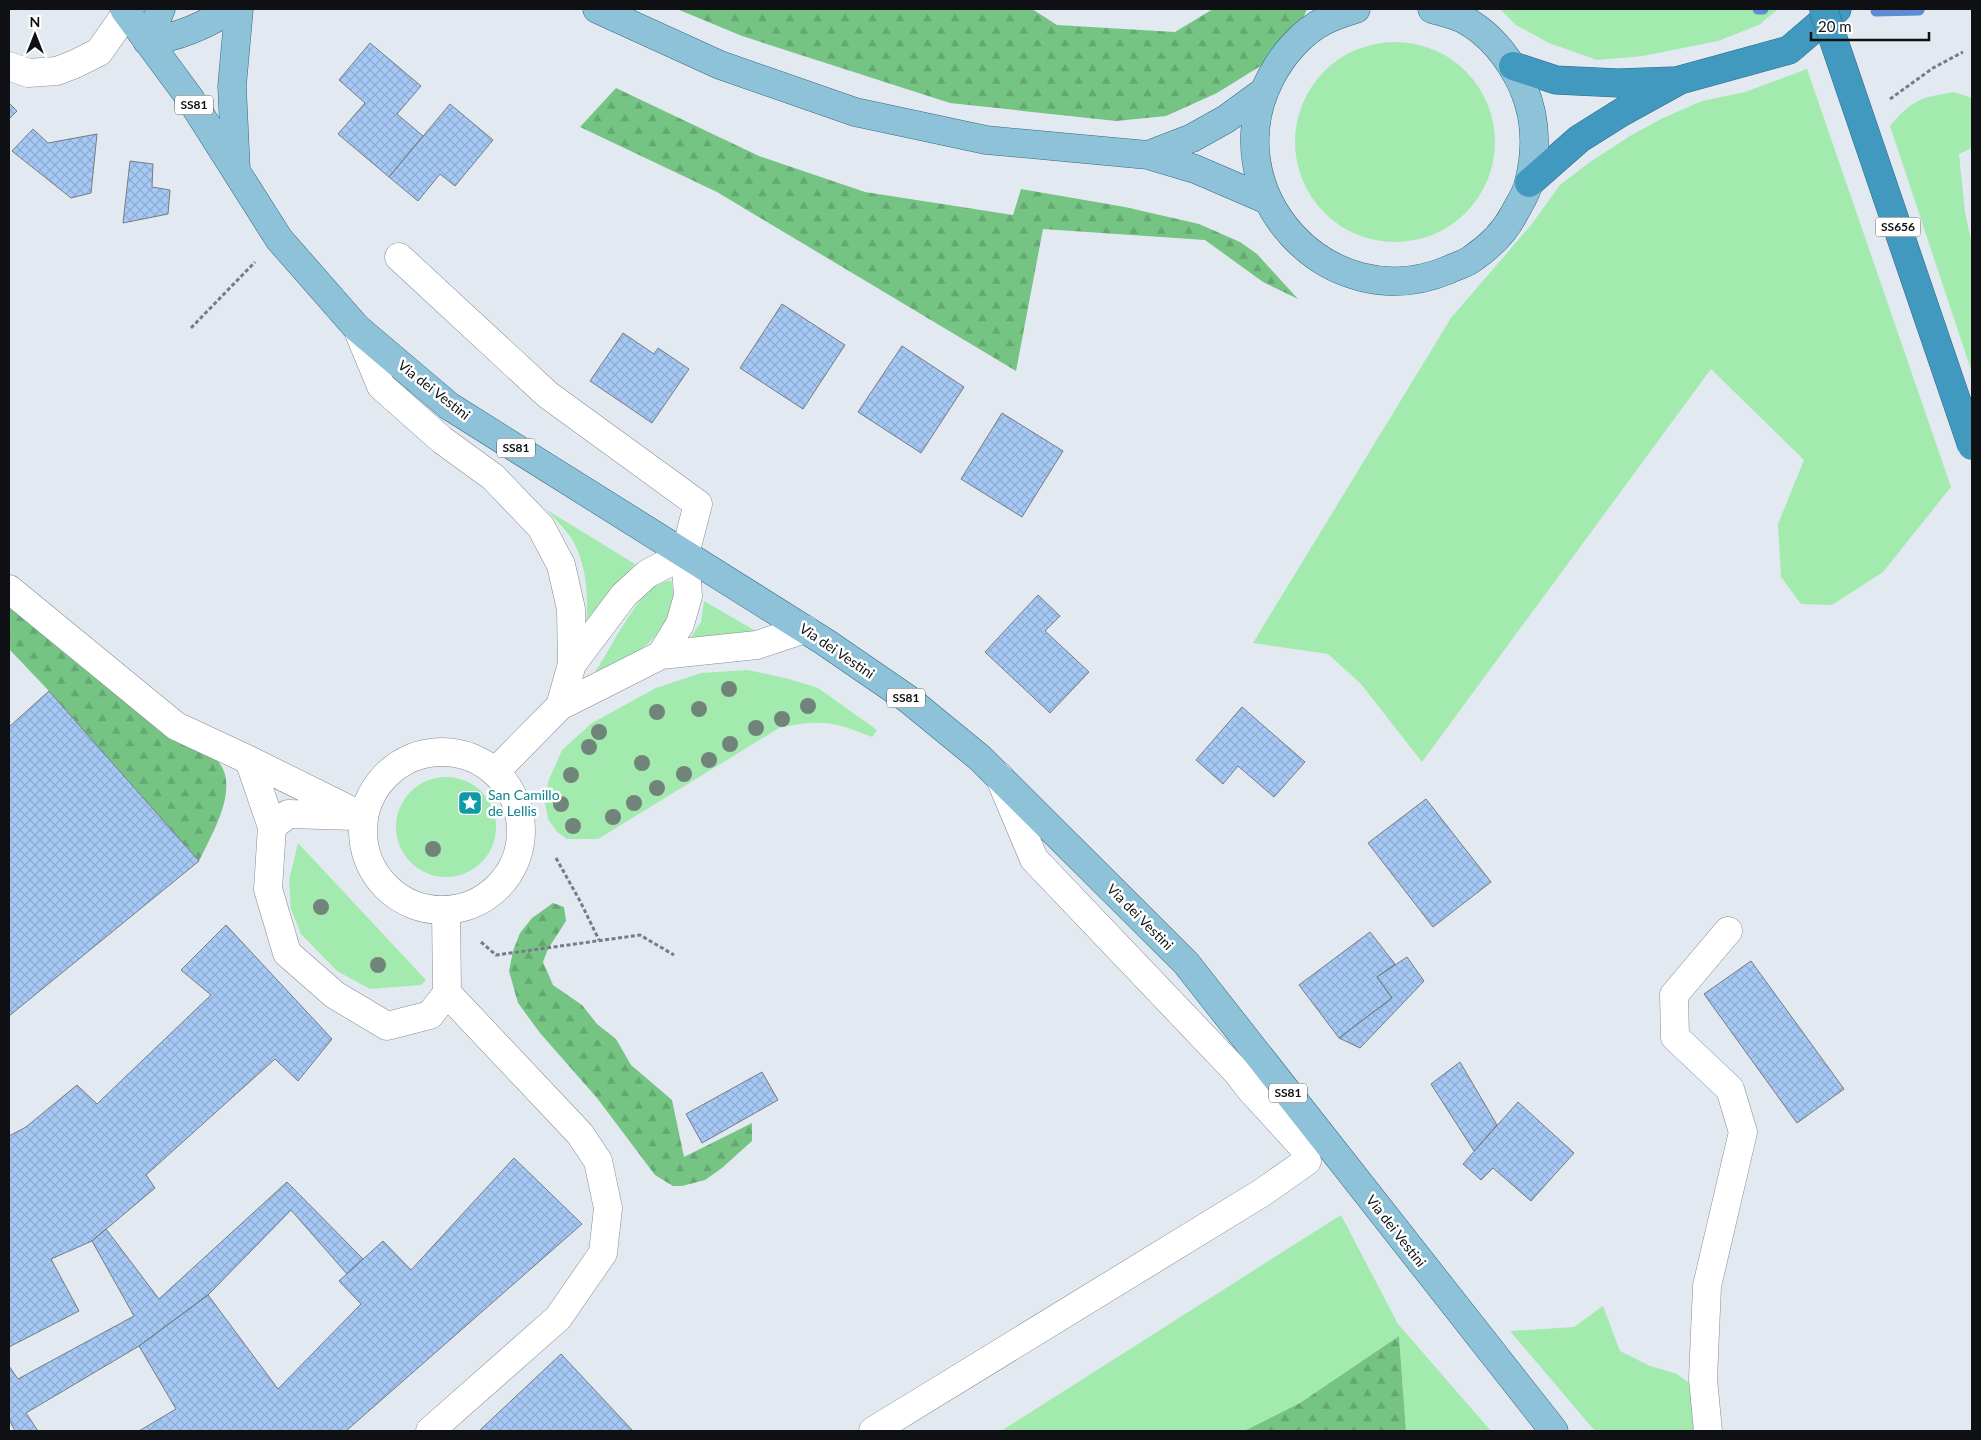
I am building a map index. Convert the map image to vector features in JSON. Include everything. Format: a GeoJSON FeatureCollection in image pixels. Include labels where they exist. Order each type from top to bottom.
{"type":"FeatureCollection","features":[{"type":"Feature","properties":{"kind":"highway","name":"SS656"},"geometry":{"type":"LineString","coordinates":[[1823,9],[1972,446]]}},
{"type":"Feature","properties":{"kind":"highway"},"geometry":{"type":"LineString","coordinates":[[1513,66],[1556,80],[1618,83],[1680,80],[1789,50],[1837,9]]}},
{"type":"Feature","properties":{"kind":"highway"},"geometry":{"type":"LineString","coordinates":[[1529,183],[1579,139],[1622,112],[1680,80]]}},
{"type":"Feature","properties":{"kind":"main road"},"geometry":{"type":"LineString","coordinates":[[161,9],[147,41],[168,39],[232,9]]}},
{"type":"Feature","properties":{"kind":"main road"},"geometry":{"type":"LineString","coordinates":[[236,172],[232,86],[239,9]]}},
{"type":"Feature","properties":{"kind":"main road"},"geometry":{"type":"LineString","coordinates":[[597,9],[720,66],[855,112],[986,140],[1148,155],[1195,169],[1267,200]]}},
{"type":"Feature","properties":{"kind":"main road"},"geometry":{"type":"LineString","coordinates":[[1356,9],[1327,14],[1299,39],[1278,64],[1263,92],[1255,129],[1256,165],[1267,200],[1294,240],[1333,268],[1380,282],[1428,278],[1472,259],[1508,226],[1529,183],[1536,144],[1530,103],[1513,66],[1491,40],[1457,14],[1432,9]]}},
{"type":"Feature","properties":{"kind":"main road","name":"Via dei Vestini"},"geometry":{"type":"LineString","coordinates":[[125,10],[189,97],[279,239],[358,328],[449,406],[686,554],[908,699],[980,758],[1186,962],[1554,1431]]}},
{"type":"Feature","properties":{"kind":"main road"},"geometry":{"type":"LineString","coordinates":[[1148,155],[1192,138],[1226,120],[1263,92]]}},
{"type":"Feature","properties":{"kind":"lane"},"geometry":{"type":"LineString","coordinates":[[9,66],[28,73],[57,71],[75,64],[99,52],[125,10]]}},
{"type":"Feature","properties":{"kind":"lane"},"geometry":{"type":"LineString","coordinates":[[399,257],[548,395],[698,504],[686,554],[688,596],[680,624],[661,655]]}},
{"type":"Feature","properties":{"kind":"lane"},"geometry":{"type":"LineString","coordinates":[[358,328],[381,386],[442,440],[492,477],[541,527],[560,565],[571,609],[572,664],[560,706]]}},
{"type":"Feature","properties":{"kind":"lane"},"geometry":{"type":"LineString","coordinates":[[572,664],[624,595],[647,574],[686,554]]}},
{"type":"Feature","properties":{"kind":"lane"},"geometry":{"type":"LineString","coordinates":[[9,589],[176,726],[364,817]]}},
{"type":"Feature","properties":{"kind":"lane"},"geometry":{"type":"LineString","coordinates":[[495,772],[560,706],[661,655],[757,645],[805,630]]}},
{"type":"Feature","properties":{"kind":"lane"},"geometry":{"type":"LineString","coordinates":[[437,752],[458,754],[478,760],[495,772],[512,793],[515,802],[520,819],[520,847],[511,871],[494,891],[472,905],[446,910],[423,908],[408,902],[401,899],[382,883],[370,864],[363,840],[364,817],[370,797],[382,780],[398,765],[416,756],[437,752]]}},
{"type":"Feature","properties":{"kind":"lane"},"geometry":{"type":"LineString","coordinates":[[249,760],[272,827],[268,889],[288,953],[335,995],[387,1026],[430,1015],[447,993],[446,910]]}},
{"type":"Feature","properties":{"kind":"lane"},"geometry":{"type":"LineString","coordinates":[[878,1428],[1255,1197],[1307,1161],[1303,1147],[1237,1072],[1034,859],[998,776]]}},
{"type":"Feature","properties":{"kind":"lane"},"geometry":{"type":"LineString","coordinates":[[272,827],[288,814],[364,817]]}},
{"type":"Feature","properties":{"kind":"lane"},"geometry":{"type":"LineString","coordinates":[[1708,1431],[1703,1379],[1707,1286],[1743,1132],[1730,1089],[1675,1037],[1674,995],[1728,931]]}},
{"type":"Feature","properties":{"kind":"lane"},"geometry":{"type":"LineString","coordinates":[[430,1431],[558,1318],[603,1253],[608,1208],[598,1161],[580,1134],[447,993]]}},
{"type":"Feature","properties":{"kind":"path"},"geometry":{"type":"LineString","coordinates":[[1889,100],[1934,68],[1963,52]]}},
{"type":"Feature","properties":{"kind":"path"},"geometry":{"type":"LineString","coordinates":[[190,328],[279,239]]}},
{"type":"Feature","properties":{"kind":"path"},"geometry":{"type":"LineString","coordinates":[[556,858],[599,940]]}},
{"type":"Feature","properties":{"kind":"path"},"geometry":{"type":"LineString","coordinates":[[446,910],[496,955],[640,935],[674,955]]}},
{"type":"Feature","properties":{"kind":"green space"},"geometry":{"type":"Polygon","coordinates":[[[677,9],[1032,9],[1057,25],[1175,32],[1213,9],[1307,9],[1302,21],[1267,62],[1217,93],[1166,116],[1116,121],[950,103],[742,36],[677,9]]]}},
{"type":"Feature","properties":{"kind":"green space"},"geometry":{"type":"Polygon","coordinates":[[[1500,9],[1778,9],[1759,25],[1718,41],[1643,56],[1597,60],[1549,43],[1516,25],[1500,9]]]}},
{"type":"Feature","properties":{"kind":"green space"},"geometry":{"type":"Polygon","coordinates":[[[1395,42],[1414,44],[1442,54],[1458,65],[1472,79],[1487,104],[1493,123],[1495,142],[1493,161],[1483,189],[1472,205],[1458,219],[1433,234],[1414,240],[1395,242],[1376,240],[1348,230],[1332,219],[1318,205],[1303,180],[1297,161],[1295,142],[1297,123],[1307,95],[1318,79],[1332,65],[1357,50],[1376,44],[1395,42]]]}},
{"type":"Feature","properties":{"kind":"green space"},"geometry":{"type":"Polygon","coordinates":[[[1807,69],[1951,487],[1883,572],[1832,605],[1801,604],[1781,577],[1778,524],[1804,460],[1711,369],[1422,762],[1361,684],[1328,654],[1253,643],[1451,318],[1531,225],[1560,185],[1590,162],[1630,136],[1663,118],[1702,101],[1745,92],[1807,69]]]}},
{"type":"Feature","properties":{"kind":"green space"},"geometry":{"type":"Polygon","coordinates":[[[616,88],[759,156],[865,192],[1013,215],[1021,189],[1125,207],[1199,224],[1240,242],[1257,254],[1298,299],[1263,282],[1205,240],[1043,229],[1016,371],[717,192],[580,127],[616,88]]]}},
{"type":"Feature","properties":{"kind":"green space"},"geometry":{"type":"Polygon","coordinates":[[[1954,92],[1972,98],[1972,148],[1959,154],[1965,212],[1972,245],[1972,373],[1890,126],[1905,110],[1918,101],[1954,92]]]}},
{"type":"Feature","properties":{"kind":"green space"},"geometry":{"type":"Polygon","coordinates":[[[547,510],[635,564],[612,590],[586,634],[587,597],[581,559],[570,536],[547,510]]]}},
{"type":"Feature","properties":{"kind":"green space"},"geometry":{"type":"Polygon","coordinates":[[[671,581],[674,594],[669,615],[663,627],[638,651],[594,674],[639,602],[655,586],[671,581]]]}},
{"type":"Feature","properties":{"kind":"green space"},"geometry":{"type":"Polygon","coordinates":[[[9,599],[213,754],[224,772],[225,796],[219,819],[199,861],[49,691],[9,649],[9,599]]]}},
{"type":"Feature","properties":{"kind":"green space"},"geometry":{"type":"Polygon","coordinates":[[[704,601],[761,634],[722,635],[688,641],[701,622],[704,601]]]}},
{"type":"Feature","properties":{"kind":"green space"},"geometry":{"type":"Polygon","coordinates":[[[748,670],[818,688],[877,730],[872,737],[826,723],[805,723],[779,728],[598,839],[567,839],[557,832],[548,819],[545,803],[548,782],[562,750],[592,723],[656,688],[701,673],[748,670]]]}},
{"type":"Feature","properties":{"kind":"green space"},"geometry":{"type":"Polygon","coordinates":[[[446,777],[456,778],[474,785],[488,799],[495,817],[495,837],[488,855],[474,869],[456,876],[446,877],[436,876],[418,869],[404,855],[397,837],[396,827],[397,817],[404,799],[418,785],[436,778],[446,777]]]}},
{"type":"Feature","properties":{"kind":"green space"},"geometry":{"type":"Polygon","coordinates":[[[298,843],[426,980],[421,985],[370,989],[337,971],[301,934],[291,909],[289,880],[298,843]]]}},
{"type":"Feature","properties":{"kind":"green space"},"geometry":{"type":"Polygon","coordinates":[[[553,903],[564,907],[566,921],[548,949],[543,962],[553,985],[582,1005],[597,1024],[616,1039],[631,1065],[672,1100],[684,1157],[752,1123],[752,1141],[722,1168],[705,1180],[682,1186],[673,1186],[655,1175],[597,1098],[540,1033],[518,1003],[509,971],[513,951],[520,933],[532,918],[553,903]]]}},
{"type":"Feature","properties":{"kind":"green space"},"geometry":{"type":"Polygon","coordinates":[[[1341,1215],[1398,1324],[1491,1431],[1406,1431],[1399,1336],[1300,1403],[1244,1431],[1001,1431],[1341,1215]]]}},
{"type":"Feature","properties":{"kind":"green space"},"geometry":{"type":"Polygon","coordinates":[[[1603,1306],[1620,1351],[1650,1366],[1677,1374],[1693,1386],[1699,1431],[1595,1431],[1510,1331],[1574,1327],[1603,1306]]]}},
{"type":"Feature","properties":{"kind":"green space"},"geometry":{"type":"Polygon","coordinates":[[[1399,1336],[1406,1431],[1244,1431],[1300,1403],[1399,1336]]]}},
{"type":"Feature","properties":{"kind":"building"},"geometry":{"type":"Polygon","coordinates":[[[370,43],[421,86],[397,114],[423,136],[389,177],[338,134],[365,103],[339,80],[370,43]]]}},
{"type":"Feature","properties":{"kind":"building"},"geometry":{"type":"Polygon","coordinates":[[[9,103],[17,111],[9,119],[9,103]]]}},
{"type":"Feature","properties":{"kind":"building"},"geometry":{"type":"Polygon","coordinates":[[[450,104],[493,140],[455,186],[440,174],[418,201],[389,177],[450,104]]]}},
{"type":"Feature","properties":{"kind":"building"},"geometry":{"type":"Polygon","coordinates":[[[33,129],[48,143],[97,134],[91,193],[71,198],[12,151],[33,129]]]}},
{"type":"Feature","properties":{"kind":"building"},"geometry":{"type":"Polygon","coordinates":[[[130,161],[153,164],[152,187],[170,190],[168,214],[123,223],[130,161]]]}},
{"type":"Feature","properties":{"kind":"building"},"geometry":{"type":"Polygon","coordinates":[[[782,304],[845,345],[803,409],[740,368],[782,304]]]}},
{"type":"Feature","properties":{"kind":"building"},"geometry":{"type":"Polygon","coordinates":[[[623,333],[654,354],[658,348],[689,369],[652,423],[590,381],[623,333]]]}},
{"type":"Feature","properties":{"kind":"building"},"geometry":{"type":"Polygon","coordinates":[[[902,346],[964,387],[921,453],[858,412],[902,346]]]}},
{"type":"Feature","properties":{"kind":"building"},"geometry":{"type":"Polygon","coordinates":[[[1002,413],[1063,451],[1022,517],[961,479],[1002,413]]]}},
{"type":"Feature","properties":{"kind":"building"},"geometry":{"type":"Polygon","coordinates":[[[1038,595],[1060,616],[1045,631],[1089,672],[1050,713],[985,652],[1038,595]]]}},
{"type":"Feature","properties":{"kind":"building"},"geometry":{"type":"Polygon","coordinates":[[[49,691],[199,861],[9,1016],[9,727],[49,691]]]}},
{"type":"Feature","properties":{"kind":"building"},"geometry":{"type":"Polygon","coordinates":[[[1242,707],[1305,762],[1274,797],[1238,766],[1223,784],[1196,760],[1242,707]]]}},
{"type":"Feature","properties":{"kind":"building"},"geometry":{"type":"Polygon","coordinates":[[[1426,799],[1491,882],[1433,927],[1368,843],[1426,799]]]}},
{"type":"Feature","properties":{"kind":"building"},"geometry":{"type":"Polygon","coordinates":[[[226,925],[332,1039],[298,1081],[275,1059],[146,1175],[155,1188],[92,1241],[51,1259],[79,1311],[9,1347],[9,1136],[26,1127],[77,1085],[97,1104],[211,995],[181,970],[226,925]]]}},
{"type":"Feature","properties":{"kind":"building"},"geometry":{"type":"Polygon","coordinates":[[[1370,932],[1395,964],[1377,977],[1392,998],[1339,1038],[1299,985],[1370,932]]]}},
{"type":"Feature","properties":{"kind":"building"},"geometry":{"type":"Polygon","coordinates":[[[1407,957],[1424,981],[1360,1048],[1339,1038],[1392,998],[1377,977],[1407,957]]]}},
{"type":"Feature","properties":{"kind":"building"},"geometry":{"type":"Polygon","coordinates":[[[1751,961],[1844,1089],[1797,1123],[1704,994],[1751,961]]]}},
{"type":"Feature","properties":{"kind":"building"},"geometry":{"type":"Polygon","coordinates":[[[1460,1062],[1497,1125],[1474,1151],[1431,1084],[1460,1062]]]}},
{"type":"Feature","properties":{"kind":"building"},"geometry":{"type":"Polygon","coordinates":[[[762,1072],[778,1100],[702,1143],[686,1114],[762,1072]]]}},
{"type":"Feature","properties":{"kind":"building"},"geometry":{"type":"Polygon","coordinates":[[[1518,1102],[1574,1153],[1531,1201],[1493,1168],[1481,1180],[1463,1164],[1518,1102]]]}},
{"type":"Feature","properties":{"kind":"building"},"geometry":{"type":"Polygon","coordinates":[[[514,1158],[582,1224],[346,1431],[139,1431],[176,1409],[139,1346],[208,1295],[278,1389],[361,1304],[339,1281],[383,1241],[411,1270],[514,1158]]]}},
{"type":"Feature","properties":{"kind":"building"},"geometry":{"type":"Polygon","coordinates":[[[287,1182],[363,1259],[347,1274],[291,1210],[208,1295],[139,1346],[26,1413],[38,1431],[15,1431],[9,1419],[9,1366],[18,1379],[134,1316],[92,1241],[106,1229],[159,1299],[287,1182]]]}},
{"type":"Feature","properties":{"kind":"building"},"geometry":{"type":"Polygon","coordinates":[[[561,1354],[633,1431],[479,1431],[561,1354]]]}},
{"type":"Feature","properties":{"kind":"waterway"},"geometry":{"type":"LineString","coordinates":[[1758,9],[1763,9]]}},
{"type":"Feature","properties":{"kind":"waterway"},"geometry":{"type":"LineString","coordinates":[[1876,11],[1919,10]]}},
{"type":"Feature","properties":{"kind":"place","name":"San Camillo de Lellis"},"geometry":{"type":"Point","coordinates":[470,803]}}]}
